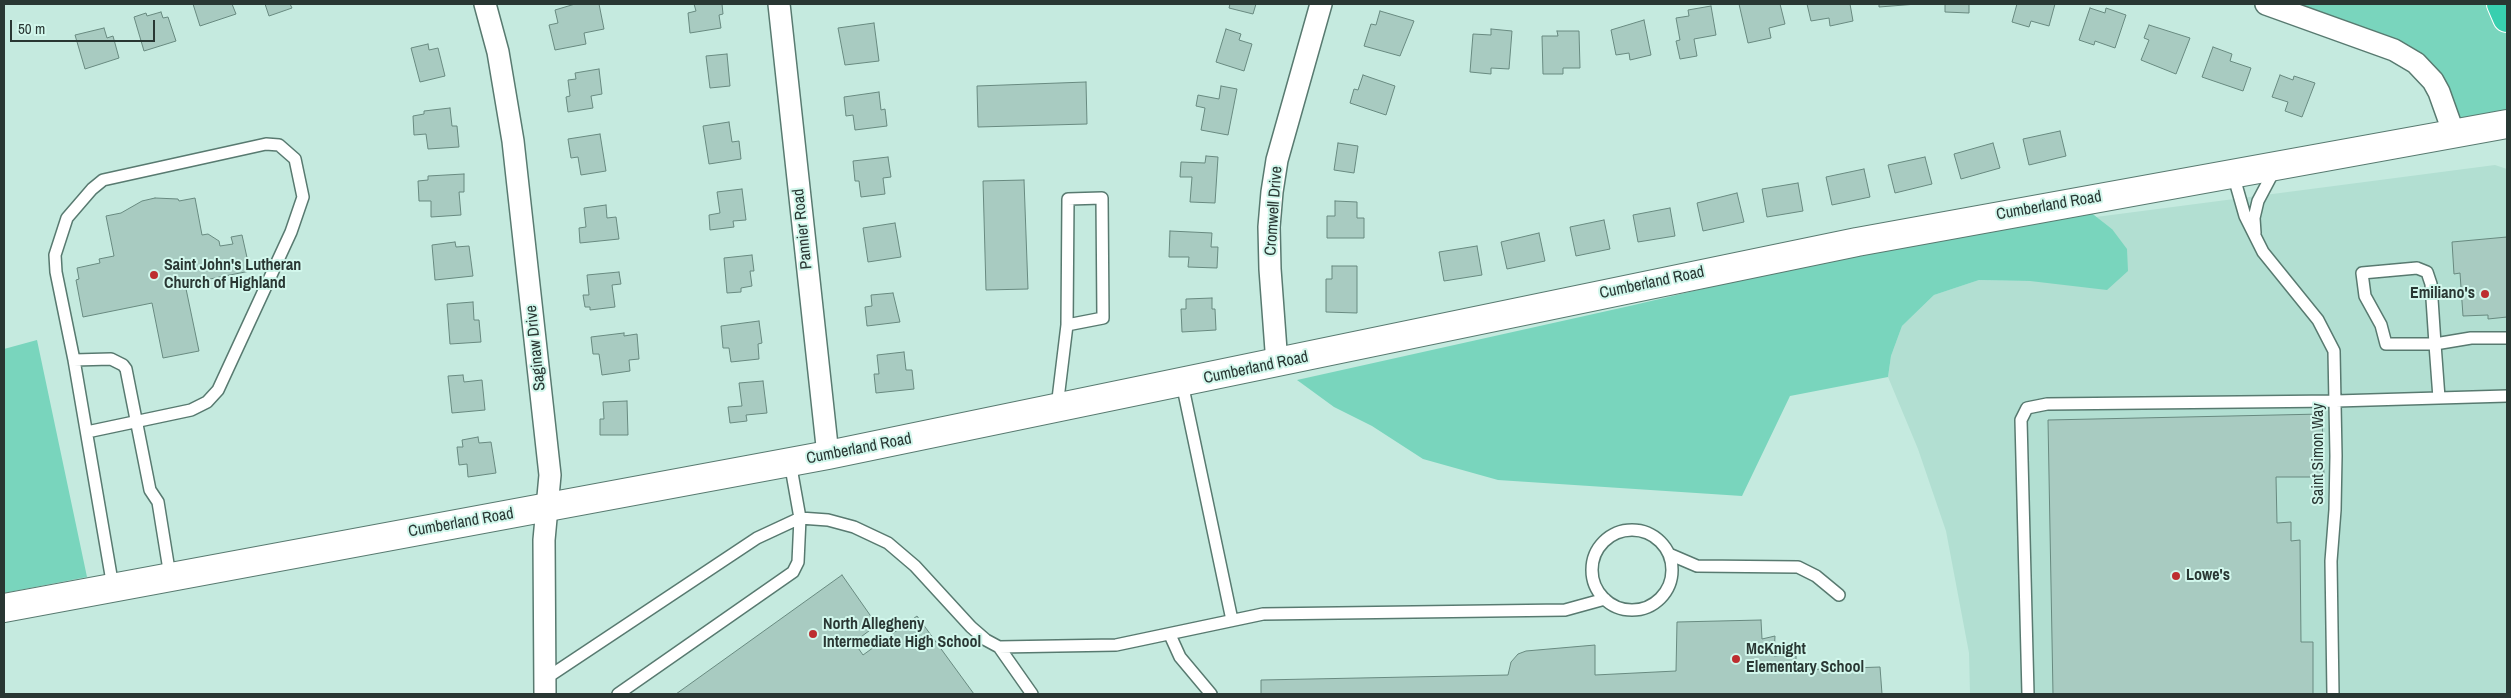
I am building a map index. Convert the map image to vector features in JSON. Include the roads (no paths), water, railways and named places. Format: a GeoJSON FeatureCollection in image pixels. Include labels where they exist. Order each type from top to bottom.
{"type":"FeatureCollection","features":[{"type":"Feature","properties":{"kind":"highway"},"geometry":{"type":"LineString","coordinates":[[2501,4],[2507,18]]}},
{"type":"Feature","properties":{"kind":"main road","name":"Cumberland Road"},"geometry":{"type":"LineString","coordinates":[[4,608],[828,455],[1277,364],[1730,267],[2076,200],[2233,174],[2507,124]]}},
{"type":"Feature","properties":{"kind":"street","name":"Saginaw Drive"},"geometry":{"type":"LineString","coordinates":[[485,4],[498,52],[514,141],[550,475],[549,508],[544,540],[545,687]]}},
{"type":"Feature","properties":{"kind":"street","name":"Pannier Road"},"geometry":{"type":"LineString","coordinates":[[779,4],[828,455]]}},
{"type":"Feature","properties":{"kind":"street","name":"Cromwell Drive"},"geometry":{"type":"LineString","coordinates":[[1277,364],[1270,269],[1269,227],[1272,192],[1277,160],[1321,4]]}},
{"type":"Feature","properties":{"kind":"street"},"geometry":{"type":"LineString","coordinates":[[2266,4],[2394,50],[2410,59],[2433,81],[2444,104],[2454,134]]}},
{"type":"Feature","properties":{"kind":"lane"},"geometry":{"type":"LineString","coordinates":[[86,432],[191,410],[207,402],[218,390],[291,232],[303,197],[295,159],[279,145],[266,144],[103,180],[92,189],[67,218],[55,255],[56,272],[74,360],[86,432],[113,587]]}},
{"type":"Feature","properties":{"kind":"lane","name":"Saint Simon Way"},"geometry":{"type":"LineString","coordinates":[[2256,240],[2254,218],[2258,201],[2276,166]]}},
{"type":"Feature","properties":{"kind":"lane","name":"Saint Simon Way"},"geometry":{"type":"LineString","coordinates":[[2233,174],[2243,211],[2256,240],[2268,259],[2325,330],[2334,351],[2336,401],[2335,510],[2331,561],[2333,694]]}},
{"type":"Feature","properties":{"kind":"lane"},"geometry":{"type":"LineString","coordinates":[[1057,408],[1067,325],[1068,199],[1102,198],[1103,318],[1067,325]]}},
{"type":"Feature","properties":{"kind":"lane"},"geometry":{"type":"LineString","coordinates":[[2439,398],[2435,344],[2431,284],[2427,272],[2416,268],[2362,273],[2365,296],[2381,325],[2386,344],[2435,344],[2471,338],[2507,338]]}},
{"type":"Feature","properties":{"kind":"lane"},"geometry":{"type":"LineString","coordinates":[[74,360],[111,359],[124,365],[126,369],[150,490],[158,502],[170,576]]}},
{"type":"Feature","properties":{"kind":"lane"},"geometry":{"type":"LineString","coordinates":[[1182,383],[1232,620]]}},
{"type":"Feature","properties":{"kind":"lane"},"geometry":{"type":"LineString","coordinates":[[2028,694],[2022,420],[2027,408],[2047,404],[2336,401],[2507,396]]}},
{"type":"Feature","properties":{"kind":"lane"},"geometry":{"type":"LineString","coordinates":[[618,694],[793,572],[798,562],[800,518],[790,462]]}},
{"type":"Feature","properties":{"kind":"lane"},"geometry":{"type":"LineString","coordinates":[[545,687],[757,538],[800,518],[828,520],[854,526],[888,543],[915,566],[971,627],[986,640],[999,647],[1032,694]]}},
{"type":"Feature","properties":{"kind":"lane"},"geometry":{"type":"LineString","coordinates":[[1631,530],[1646,533],[1659,540],[1669,554],[1672,569],[1670,582],[1664,594],[1651,605],[1637,610],[1615,607],[1605,599],[1595,586],[1592,576],[1593,562],[1606,539],[1618,532],[1631,530]]}},
{"type":"Feature","properties":{"kind":"lane"},"geometry":{"type":"LineString","coordinates":[[1669,554],[1697,566],[1798,567],[1816,576],[1839,594]]}},
{"type":"Feature","properties":{"kind":"lane"},"geometry":{"type":"LineString","coordinates":[[999,647],[1116,645],[1264,614],[1565,610],[1605,599]]}},
{"type":"Feature","properties":{"kind":"lane"},"geometry":{"type":"LineString","coordinates":[[1170,635],[1180,657],[1211,694]]}},
{"type":"Feature","properties":{"kind":"place","name":"Saint John's Lutheran Church of Highland"},"geometry":{"type":"Point","coordinates":[154,275]}},
{"type":"Feature","properties":{"kind":"place","name":"Emiliano's"},"geometry":{"type":"Point","coordinates":[2485,294]}},
{"type":"Feature","properties":{"kind":"place","name":"Lowe's"},"geometry":{"type":"Point","coordinates":[2176,576]}},
{"type":"Feature","properties":{"kind":"place","name":"North Allegheny Intermediate High School"},"geometry":{"type":"Point","coordinates":[813,634]}},
{"type":"Feature","properties":{"kind":"place","name":"McKnight Elementary School"},"geometry":{"type":"Point","coordinates":[1736,659]}}]}
